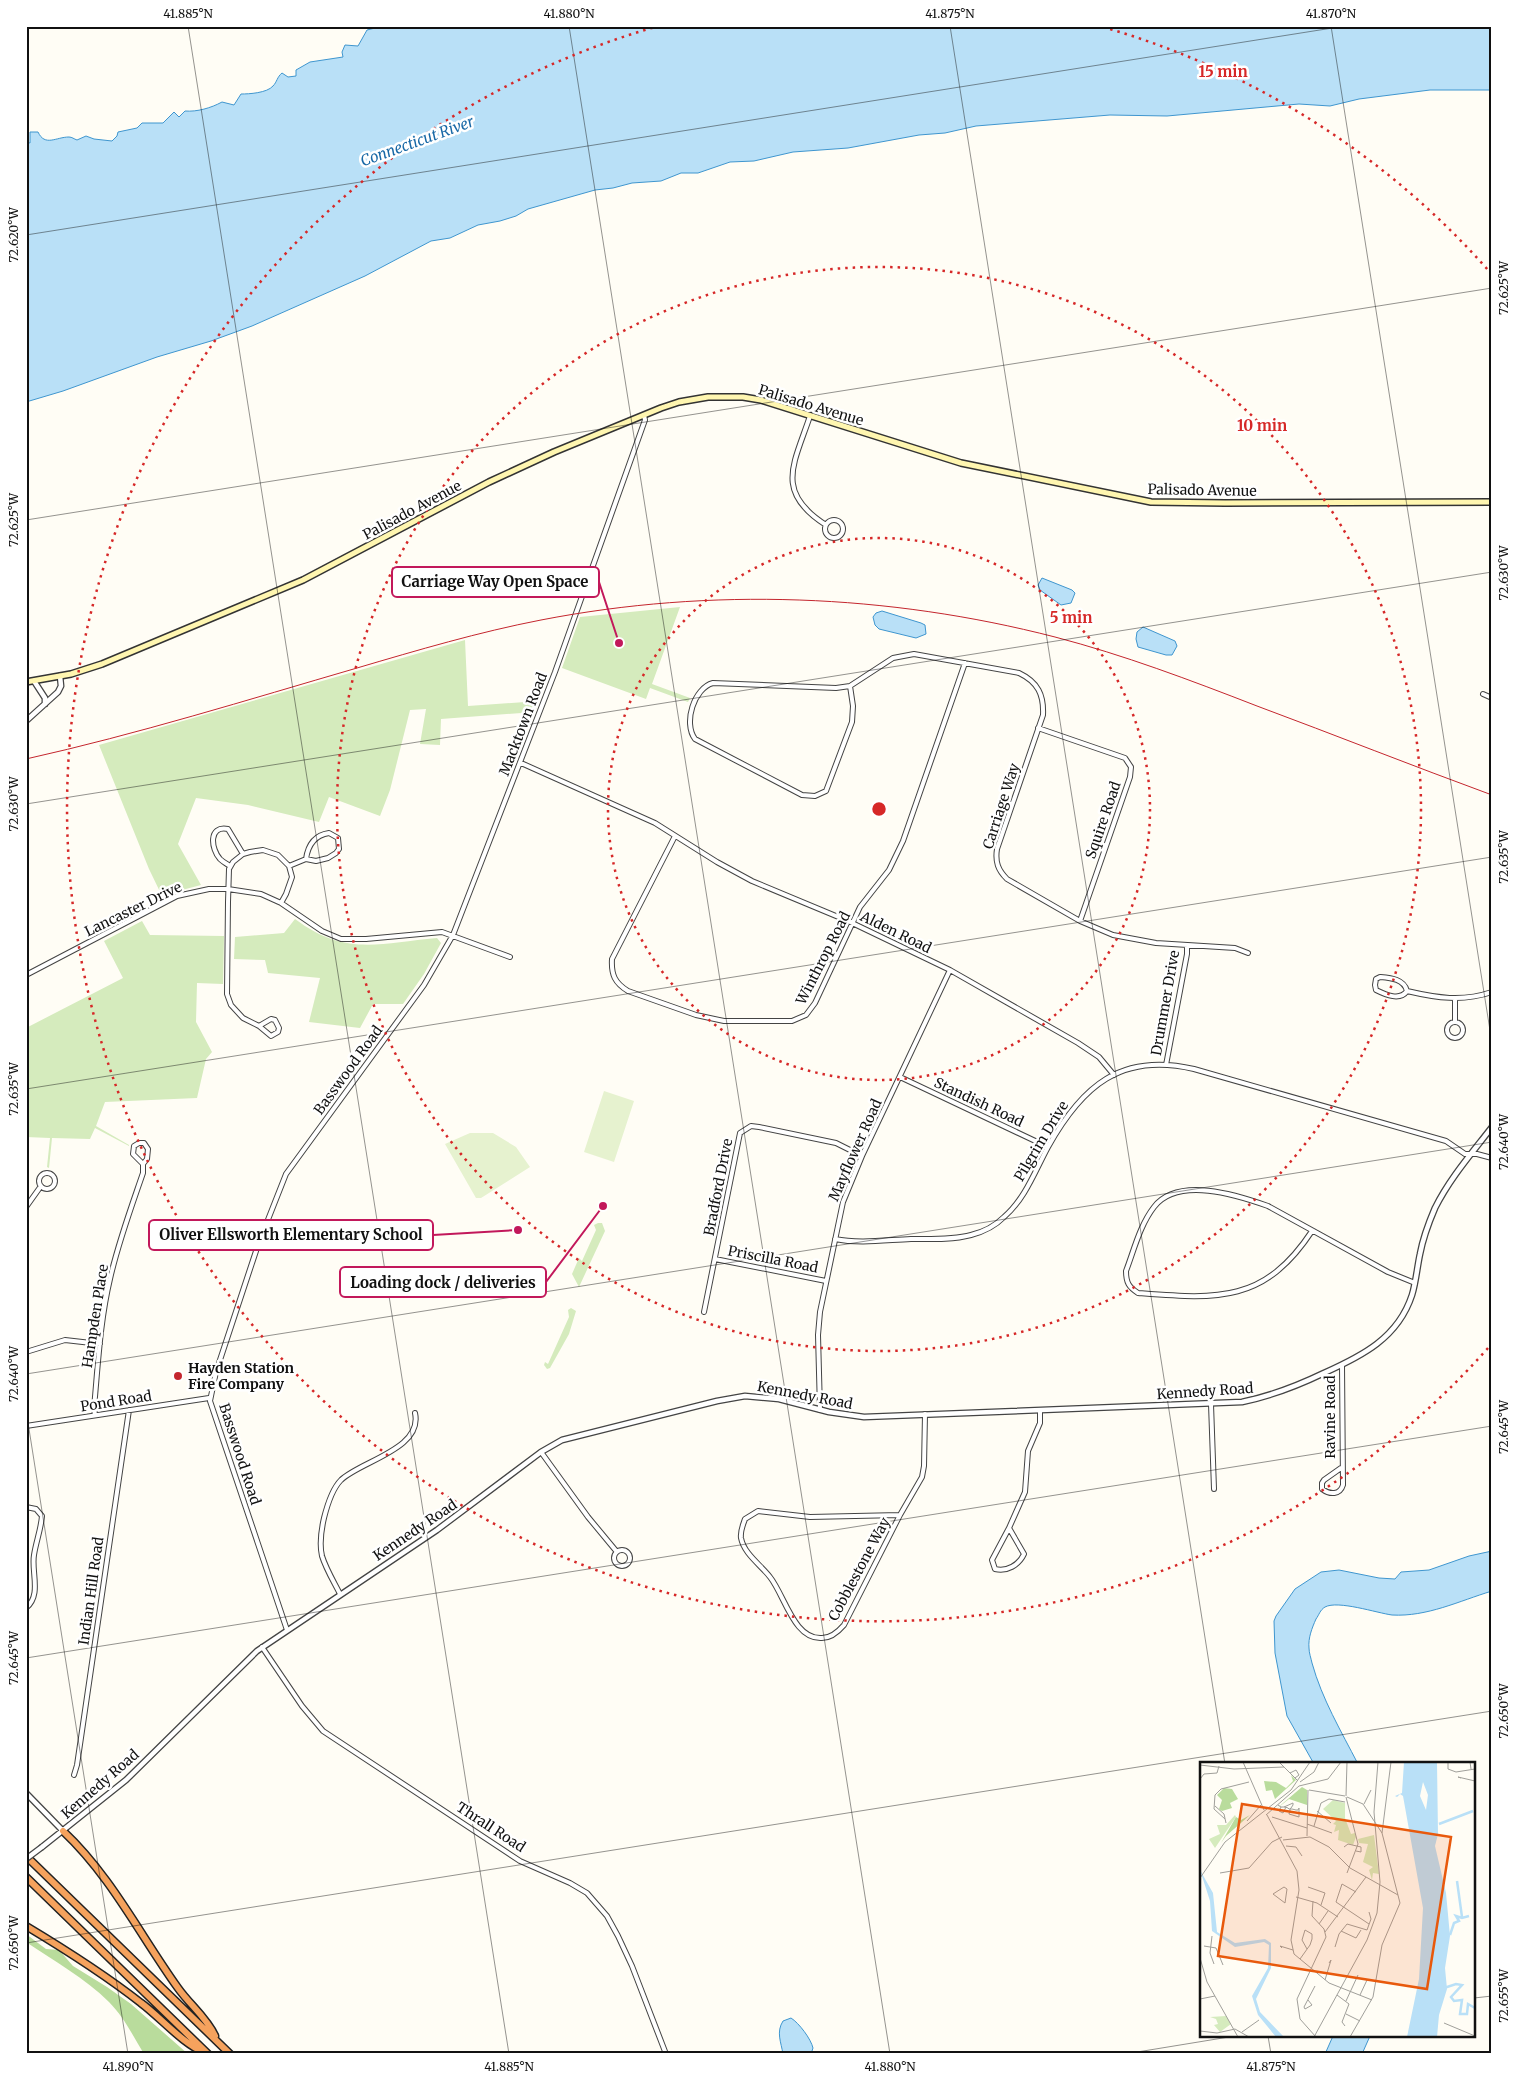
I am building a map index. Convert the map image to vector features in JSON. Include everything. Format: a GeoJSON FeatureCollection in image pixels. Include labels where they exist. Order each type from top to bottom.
{"type":"FeatureCollection","features":[{"type":"Feature","properties":{"kind":"highway"},"geometry":{"type":"LineString","coordinates":[[63,1831],[109,1883],[174,1983],[208,2023],[218,2042]]}},
{"type":"Feature","properties":{"kind":"highway"},"geometry":{"type":"LineString","coordinates":[[26,1857],[230,2054]]}},
{"type":"Feature","properties":{"kind":"highway"},"geometry":{"type":"LineString","coordinates":[[26,1877],[208,2053]]}},
{"type":"Feature","properties":{"kind":"highway"},"geometry":{"type":"LineString","coordinates":[[26,1926],[86,1962],[150,2010],[192,2046],[208,2053]]}},
{"type":"Feature","properties":{"kind":"main road","name":"Palisado Avenue"},"geometry":{"type":"LineString","coordinates":[[26,682],[83,671],[123,656],[303,580],[489,482],[554,452],[644,415],[680,402],[702,397],[731,396],[761,400],[961,463],[1151,502],[1225,504],[1492,502]]}},
{"type":"Feature","properties":{"kind":"street","name":"Macktown Road"},"geometry":{"type":"LineString","coordinates":[[393,1027],[424,985],[453,935],[521,763],[645,420],[644,415]]}},
{"type":"Feature","properties":{"kind":"street"},"geometry":{"type":"LineString","coordinates":[[810,416],[794,465],[793,488],[803,508],[826,525]]}},
{"type":"Feature","properties":{"kind":"street"},"geometry":{"type":"LineString","coordinates":[[832,521],[838,522],[842,525],[842,533],[838,538],[830,537],[826,533],[826,525],[832,521]]}},
{"type":"Feature","properties":{"kind":"street","name":"Carriage Way"},"geometry":{"type":"LineString","coordinates":[[850,686],[853,706],[852,722],[829,785],[826,791],[815,796],[802,795],[726,756],[695,739],[690,731],[689,718],[698,696],[708,684],[713,683],[836,688],[850,686],[893,658],[914,654],[1019,673],[1037,685],[1042,698],[1043,715],[997,849],[997,865],[1000,872],[1007,879],[1080,921],[1113,935],[1149,942],[1235,948],[1248,953]]}},
{"type":"Feature","properties":{"kind":"street","name":"Winthrop Road"},"geometry":{"type":"LineString","coordinates":[[675,836],[612,959],[613,977],[618,985],[628,991],[714,1020],[785,1021],[799,1019],[810,1011],[815,1003],[867,896],[889,870],[903,841],[965,663]]}},
{"type":"Feature","properties":{"kind":"street"},"geometry":{"type":"LineString","coordinates":[[26,721],[60,689],[60,676]]}},
{"type":"Feature","properties":{"kind":"street"},"geometry":{"type":"LineString","coordinates":[[34,681],[46,698],[45,704]]}},
{"type":"Feature","properties":{"kind":"street"},"geometry":{"type":"LineString","coordinates":[[1483,694],[1492,698]]}},
{"type":"Feature","properties":{"kind":"street","name":"Squire Road"},"geometry":{"type":"LineString","coordinates":[[1038,728],[1125,758],[1131,767],[1130,777],[1080,921]]}},
{"type":"Feature","properties":{"kind":"street","name":"Alden Road"},"geometry":{"type":"LineString","coordinates":[[521,763],[632,812],[752,881],[853,924],[950,970],[1085,1048],[1099,1057],[1114,1075]]}},
{"type":"Feature","properties":{"kind":"street"},"geometry":{"type":"LineString","coordinates":[[230,866],[221,861],[214,848],[212,837],[214,832],[218,829],[228,829],[243,854]]}},
{"type":"Feature","properties":{"kind":"street"},"geometry":{"type":"LineString","coordinates":[[289,866],[306,859],[316,861],[336,853],[339,849],[338,838],[329,833],[315,838],[308,850],[306,859]]}},
{"type":"Feature","properties":{"kind":"street"},"geometry":{"type":"LineString","coordinates":[[259,1026],[267,1020],[275,1020],[279,1028],[278,1032],[271,1036],[259,1026],[243,1018],[237,1013],[228,994],[228,889],[230,866],[243,854],[263,850],[278,855],[289,866],[292,877],[281,903]]}},
{"type":"Feature","properties":{"kind":"street","name":"Lancaster Drive"},"geometry":{"type":"LineString","coordinates":[[26,975],[177,896],[209,888],[261,894],[281,903],[322,931],[341,938],[376,938],[442,932],[510,958]]}},
{"type":"Feature","properties":{"kind":"street","name":"Drummer Drive"},"geometry":{"type":"LineString","coordinates":[[1166,1064],[1187,946]]}},
{"type":"Feature","properties":{"kind":"street","name":"Mayflower Road"},"geometry":{"type":"LineString","coordinates":[[820,1410],[818,1335],[826,1281],[843,1202],[862,1156],[950,970]]}},
{"type":"Feature","properties":{"kind":"street"},"geometry":{"type":"LineString","coordinates":[[1380,977],[1395,980],[1406,985],[1407,991],[1403,996],[1392,996],[1376,990],[1375,982],[1380,977]]}},
{"type":"Feature","properties":{"kind":"street"},"geometry":{"type":"LineString","coordinates":[[1407,991],[1455,999],[1469,998],[1492,992]]}},
{"type":"Feature","properties":{"kind":"street"},"geometry":{"type":"LineString","coordinates":[[1455,999],[1455,1021]]}},
{"type":"Feature","properties":{"kind":"street"},"geometry":{"type":"LineString","coordinates":[[1455,1021],[1463,1027],[1462,1035],[1457,1038],[1450,1036],[1447,1031],[1450,1023],[1455,1021]]}},
{"type":"Feature","properties":{"kind":"street","name":"Basswood Road"},"geometry":{"type":"LineString","coordinates":[[287,1630],[209,1398],[258,1246],[286,1174],[393,1027]]}},
{"type":"Feature","properties":{"kind":"street","name":"Pilgrim Drive"},"geometry":{"type":"LineString","coordinates":[[835,1239],[858,1242],[933,1238],[970,1235],[982,1232],[1003,1219],[1016,1206],[1048,1147],[1078,1101],[1097,1085],[1114,1075],[1134,1068],[1166,1064],[1220,1076],[1430,1136],[1446,1141],[1464,1154],[1477,1154],[1492,1158]]}},
{"type":"Feature","properties":{"kind":"street","name":"Standish Road"},"geometry":{"type":"LineString","coordinates":[[900,1077],[1048,1147]]}},
{"type":"Feature","properties":{"kind":"street","name":"Bradford Drive"},"geometry":{"type":"LineString","coordinates":[[704,1312],[740,1133],[752,1126],[759,1127],[825,1140],[862,1156]]}},
{"type":"Feature","properties":{"kind":"street","name":"Kennedy Road"},"geometry":{"type":"LineString","coordinates":[[26,1857],[63,1831],[126,1780],[234,1671],[262,1647],[437,1530],[541,1452],[574,1436],[732,1398],[757,1396],[779,1399],[848,1416],[864,1417],[1242,1402],[1268,1396],[1342,1365],[1367,1352],[1388,1334],[1405,1312],[1415,1283],[1422,1246],[1436,1208],[1451,1182],[1492,1127]]}},
{"type":"Feature","properties":{"kind":"street","name":"Hampden Place"},"geometry":{"type":"LineString","coordinates":[[95,1415],[100,1344],[109,1280],[119,1242],[143,1173],[143,1164],[147,1159],[148,1149],[144,1144],[139,1143],[134,1146],[133,1154],[143,1164]]}},
{"type":"Feature","properties":{"kind":"street"},"geometry":{"type":"LineString","coordinates":[[46,1173],[53,1176],[55,1181],[53,1186],[48,1189],[41,1186],[39,1182],[42,1175],[46,1173]]}},
{"type":"Feature","properties":{"kind":"street"},"geometry":{"type":"LineString","coordinates":[[26,1207],[41,1186]]}},
{"type":"Feature","properties":{"kind":"street"},"geometry":{"type":"LineString","coordinates":[[1312,1231],[1301,1247],[1285,1264],[1267,1278],[1248,1288],[1227,1294],[1199,1297],[1138,1293],[1130,1288],[1126,1278],[1126,1271],[1150,1212],[1160,1200],[1175,1193],[1203,1190],[1248,1199],[1292,1218],[1312,1231],[1388,1272],[1415,1283]]}},
{"type":"Feature","properties":{"kind":"street","name":"Priscilla Road"},"geometry":{"type":"LineString","coordinates":[[715,1259],[826,1281]]}},
{"type":"Feature","properties":{"kind":"street"},"geometry":{"type":"LineString","coordinates":[[26,1352],[65,1340],[100,1344]]}},
{"type":"Feature","properties":{"kind":"street","name":"Ravine Road"},"geometry":{"type":"LineString","coordinates":[[1341,1468],[1324,1480],[1322,1490],[1331,1494],[1339,1492],[1343,1485],[1341,1468],[1342,1365]]}},
{"type":"Feature","properties":{"kind":"street","name":"Pond Road"},"geometry":{"type":"LineString","coordinates":[[26,1426],[209,1398]]}},
{"type":"Feature","properties":{"kind":"street"},"geometry":{"type":"LineString","coordinates":[[1211,1404],[1214,1490]]}},
{"type":"Feature","properties":{"kind":"street","name":"Indian Hill Road"},"geometry":{"type":"LineString","coordinates":[[74,1775],[129,1410]]}},
{"type":"Feature","properties":{"kind":"street"},"geometry":{"type":"LineString","coordinates":[[1009,1528],[1024,1554],[1022,1559],[1008,1569],[998,1570],[995,1569],[992,1560],[1025,1492],[1028,1451],[1040,1423],[1040,1410]]}},
{"type":"Feature","properties":{"kind":"street"},"geometry":{"type":"LineString","coordinates":[[340,1594],[322,1557],[320,1545],[325,1513],[334,1490],[352,1472],[406,1441],[415,1427],[415,1414]]}},
{"type":"Feature","properties":{"kind":"street","name":"Cobblestone Way"},"geometry":{"type":"LineString","coordinates":[[900,1515],[810,1517],[758,1511],[745,1519],[740,1537],[744,1547],[777,1587],[797,1626],[809,1636],[824,1638],[835,1634],[844,1625],[922,1476],[924,1466],[925,1414]]}},
{"type":"Feature","properties":{"kind":"street"},"geometry":{"type":"LineString","coordinates":[[541,1452],[588,1517],[617,1552]]}},
{"type":"Feature","properties":{"kind":"street"},"geometry":{"type":"LineString","coordinates":[[26,1507],[36,1509],[42,1516],[33,1558],[35,1593],[32,1603],[26,1608]]}},
{"type":"Feature","properties":{"kind":"street"},"geometry":{"type":"LineString","coordinates":[[622,1550],[629,1553],[630,1560],[627,1564],[620,1565],[616,1562],[614,1557],[617,1552],[622,1550]]}},
{"type":"Feature","properties":{"kind":"street"},"geometry":{"type":"LineString","coordinates":[[26,1558],[33,1558]]}},
{"type":"Feature","properties":{"kind":"street","name":"Thrall Road"},"geometry":{"type":"LineString","coordinates":[[262,1647],[302,1706],[324,1731],[520,1861],[575,1886],[591,1897],[607,1916],[618,1936],[632,1966],[666,2054]]}},
{"type":"Feature","properties":{"kind":"street"},"geometry":{"type":"LineString","coordinates":[[26,1793],[63,1831]]}},
{"type":"Feature","properties":{"kind":"green space"},"geometry":{"type":"Polygon","coordinates":[[[680,607],[652,684],[690,698],[688,702],[650,688],[646,699],[562,668],[580,617],[680,607]]]}},
{"type":"Feature","properties":{"kind":"green space"},"geometry":{"type":"Polygon","coordinates":[[[465,640],[468,706],[539,701],[535,712],[441,719],[440,745],[420,744],[426,709],[410,710],[390,790],[380,816],[329,797],[319,822],[248,805],[196,798],[178,844],[201,885],[163,898],[149,869],[99,745],[465,640]]]}},
{"type":"Feature","properties":{"kind":"green space"},"geometry":{"type":"Polygon","coordinates":[[[295,919],[313,931],[331,939],[347,943],[363,945],[437,938],[441,943],[424,974],[403,1004],[373,1004],[360,1028],[309,1022],[320,978],[268,973],[265,960],[234,959],[235,937],[284,933],[295,919]]]}},
{"type":"Feature","properties":{"kind":"green space"},"geometry":{"type":"Polygon","coordinates":[[[142,921],[150,935],[224,936],[223,984],[197,983],[196,1022],[212,1052],[206,1059],[197,1098],[105,1102],[96,1126],[129,1146],[95,1128],[90,1139],[52,1138],[49,1168],[47,1167],[50,1138],[26,1137],[26,1028],[123,978],[104,941],[142,921]]]}},
{"type":"Feature","properties":{"kind":"green space"},"geometry":{"type":"Polygon","coordinates":[[[604,1091],[634,1101],[614,1162],[584,1152],[604,1091]]]}},
{"type":"Feature","properties":{"kind":"green space"},"geometry":{"type":"Polygon","coordinates":[[[470,1133],[493,1133],[516,1147],[530,1167],[481,1198],[476,1198],[445,1144],[470,1133]]]}},
{"type":"Feature","properties":{"kind":"green space"},"geometry":{"type":"Polygon","coordinates":[[[602,1223],[605,1231],[579,1287],[572,1274],[579,1258],[582,1261],[596,1230],[594,1225],[602,1223]]]}},
{"type":"Feature","properties":{"kind":"green space"},"geometry":{"type":"Polygon","coordinates":[[[571,1308],[576,1311],[569,1334],[550,1368],[547,1369],[544,1365],[545,1362],[548,1364],[569,1317],[568,1310],[571,1308]]]}},
{"type":"Feature","properties":{"kind":"green space"},"geometry":{"type":"Polygon","coordinates":[[[26,1934],[46,1949],[59,1950],[73,1966],[131,2004],[188,2054],[144,2054],[124,2020],[109,2002],[80,1977],[26,1942],[26,1934]]]}},
{"type":"Feature","properties":{"kind":"water","name":"Connecticut River"},"geometry":{"type":"Polygon","coordinates":[[[383,26],[1492,26],[1492,90],[1430,90],[1359,99],[1330,106],[1299,104],[1167,116],[1110,115],[976,126],[945,133],[919,135],[848,148],[793,152],[754,161],[730,162],[698,173],[681,173],[661,181],[632,183],[595,190],[528,209],[516,216],[500,221],[478,225],[450,238],[431,241],[365,276],[252,326],[26,402],[26,142],[30,143],[30,132],[38,132],[41,137],[47,140],[69,137],[77,140],[86,136],[112,141],[118,132],[137,128],[142,123],[163,123],[174,112],[179,117],[185,111],[204,109],[222,102],[234,105],[241,94],[258,93],[270,88],[282,73],[288,77],[296,76],[296,70],[310,62],[343,57],[342,52],[345,45],[358,46],[367,30],[383,26]]]}},
{"type":"Feature","properties":{"kind":"water"},"geometry":{"type":"Polygon","coordinates":[[[1042,578],[1072,590],[1075,593],[1071,603],[1061,605],[1040,590],[1038,585],[1042,578]]]}},
{"type":"Feature","properties":{"kind":"water"},"geometry":{"type":"Polygon","coordinates":[[[882,611],[925,625],[926,634],[916,638],[879,629],[875,625],[873,617],[876,613],[882,611]]]}},
{"type":"Feature","properties":{"kind":"water"},"geometry":{"type":"Polygon","coordinates":[[[1143,627],[1175,641],[1177,646],[1172,655],[1138,647],[1137,632],[1143,627]]]}},
{"type":"Feature","properties":{"kind":"water"},"geometry":{"type":"Polygon","coordinates":[[[1492,1551],[1492,1591],[1443,1608],[1418,1614],[1392,1615],[1339,1605],[1331,1605],[1322,1610],[1316,1619],[1311,1633],[1310,1654],[1326,1702],[1357,1762],[1313,1762],[1287,1716],[1275,1653],[1274,1621],[1295,1589],[1321,1572],[1339,1570],[1379,1578],[1395,1579],[1401,1572],[1429,1570],[1469,1556],[1492,1551]]]}},
{"type":"Feature","properties":{"kind":"water"},"geometry":{"type":"Polygon","coordinates":[[[791,2018],[801,2027],[810,2040],[813,2048],[811,2054],[783,2054],[780,2029],[783,2021],[791,2018]]]}},
{"type":"Feature","properties":{"kind":"water"},"geometry":{"type":"Polygon","coordinates":[[[1332,2038],[1369,2038],[1362,2054],[1325,2054],[1332,2038]]]}},
{"type":"Feature","properties":{"kind":"railway"},"geometry":{"type":"LineString","coordinates":[[26,759],[151,728],[426,648],[541,620],[605,609],[670,603],[734,600],[799,600],[864,604],[928,612],[992,623],[1081,644],[1182,677],[1492,795]]}},
{"type":"Feature","properties":{"kind":"place","name":"Carriage Way Open Space"},"geometry":{"type":"Point","coordinates":[619,643]}},
{"type":"Feature","properties":{"kind":"place","name":"Loading dock / deliveries"},"geometry":{"type":"Point","coordinates":[603,1206]}},
{"type":"Feature","properties":{"kind":"place","name":"Oliver Ellsworth Elementary School"},"geometry":{"type":"Point","coordinates":[518,1230]}},
{"type":"Feature","properties":{"kind":"place","name":"Hayden Station Fire Company"},"geometry":{"type":"Point","coordinates":[178,1376]}}]}
